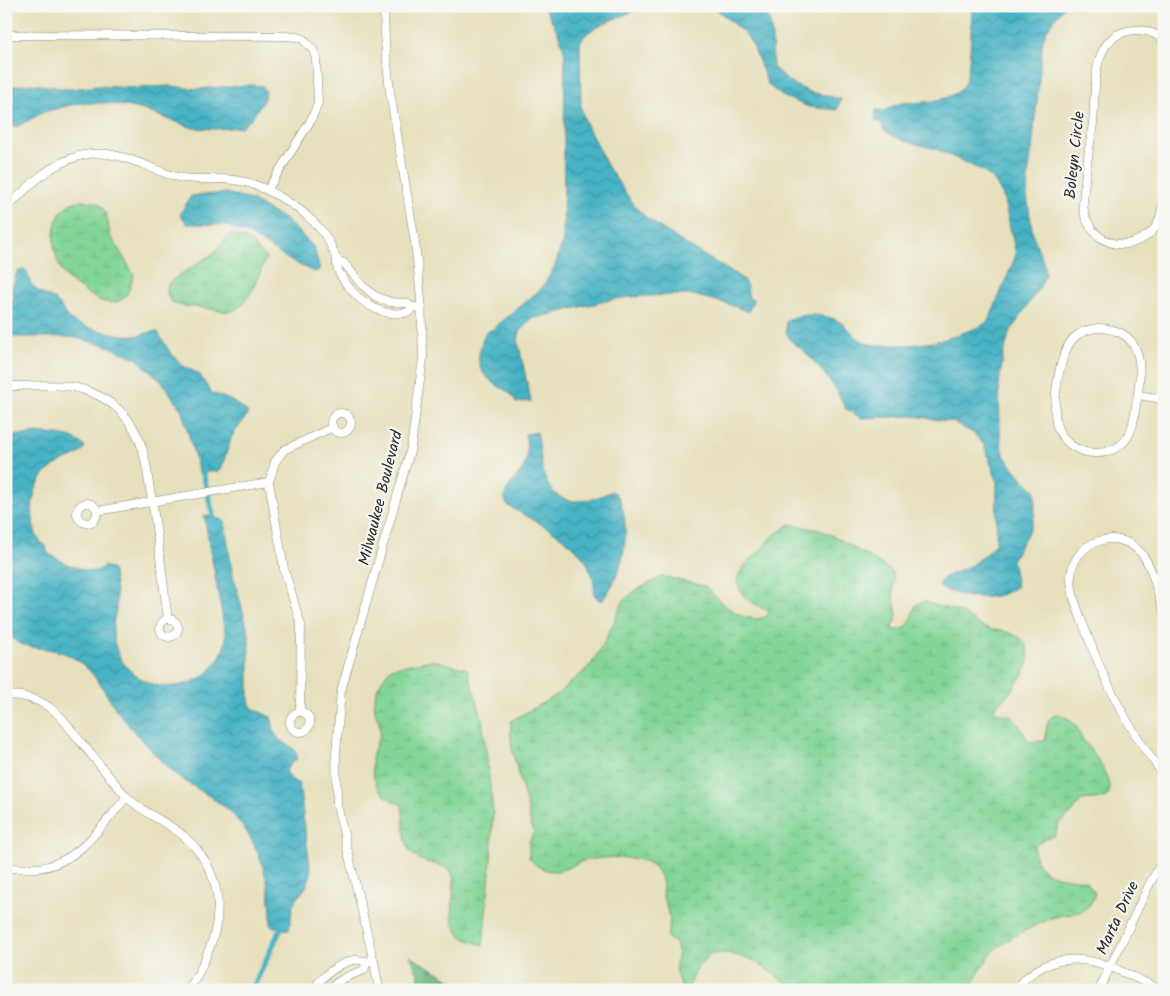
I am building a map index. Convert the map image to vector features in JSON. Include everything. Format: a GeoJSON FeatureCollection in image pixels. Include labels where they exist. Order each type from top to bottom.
{"type":"FeatureCollection","features":[{"type":"Feature","properties":{"kind":"street","name":"Milwaukee Boulevard"},"geometry":{"type":"LineString","coordinates":[[378,990],[370,962],[337,805],[336,753],[341,691],[411,448],[423,358],[422,307],[415,242],[390,92],[385,43],[384,6]]}},
{"type":"Feature","properties":{"kind":"street","name":"Boleyn Circle"},"geometry":{"type":"LineString","coordinates":[[1164,39],[1148,31],[1126,31],[1112,38],[1102,52],[1097,65],[1094,114],[1083,196],[1084,216],[1090,227],[1101,238],[1114,244],[1129,244],[1142,239],[1154,230],[1161,216],[1164,199]]}},
{"type":"Feature","properties":{"kind":"street"},"geometry":{"type":"LineString","coordinates":[[6,35],[285,36],[297,37],[303,40],[313,50],[316,58],[318,103],[311,120],[268,189]]}},
{"type":"Feature","properties":{"kind":"street"},"geometry":{"type":"LineString","coordinates":[[6,209],[35,180],[51,168],[72,158],[97,154],[132,159],[184,178],[233,179],[255,184],[268,189],[314,223],[327,239],[337,260],[336,269],[339,274],[353,292],[369,306],[386,313],[409,312],[412,307]]}},
{"type":"Feature","properties":{"kind":"street"},"geometry":{"type":"LineString","coordinates":[[337,260],[344,262],[362,285],[383,300],[407,303],[412,307],[422,307]]}},
{"type":"Feature","properties":{"kind":"street"},"geometry":{"type":"LineString","coordinates":[[353,292],[362,285]]}},
{"type":"Feature","properties":{"kind":"street"},"geometry":{"type":"LineString","coordinates":[[1098,328],[1112,329],[1132,342],[1140,360],[1138,395],[1130,432],[1122,444],[1110,451],[1093,453],[1083,451],[1066,441],[1057,428],[1055,412],[1062,357],[1073,338],[1083,332],[1098,328]]}},
{"type":"Feature","properties":{"kind":"street"},"geometry":{"type":"LineString","coordinates":[[6,386],[70,387],[82,389],[107,400],[120,410],[136,431],[140,441],[152,501],[168,619]]}},
{"type":"Feature","properties":{"kind":"street"},"geometry":{"type":"LineString","coordinates":[[1138,395],[1164,399]]}},
{"type":"Feature","properties":{"kind":"street"},"geometry":{"type":"LineString","coordinates":[[300,712],[301,625],[284,569],[269,482],[275,462],[284,450],[333,427]]}},
{"type":"Feature","properties":{"kind":"street"},"geometry":{"type":"LineString","coordinates":[[97,511],[269,482]]}},
{"type":"Feature","properties":{"kind":"street"},"geometry":{"type":"LineString","coordinates":[[1164,612],[1146,558],[1135,547],[1121,540],[1104,539],[1090,544],[1079,554],[1072,568],[1071,583],[1076,604],[1094,654],[1127,721],[1164,775]]}},
{"type":"Feature","properties":{"kind":"street"},"geometry":{"type":"LineString","coordinates":[[6,695],[28,697],[50,707],[127,797],[142,810],[170,826],[189,841],[204,859],[214,880],[219,906],[215,935],[199,972],[187,990]]}},
{"type":"Feature","properties":{"kind":"street"},"geometry":{"type":"LineString","coordinates":[[6,868],[38,868],[48,866],[76,854],[127,797]]}},
{"type":"Feature","properties":{"kind":"street","name":"Marta Drive"},"geometry":{"type":"LineString","coordinates":[[1099,990],[1149,885],[1164,858]]}},
{"type":"Feature","properties":{"kind":"street"},"geometry":{"type":"LineString","coordinates":[[1014,990],[1034,972],[1063,960],[1076,958],[1110,967],[1161,990]]}},
{"type":"Feature","properties":{"kind":"street"},"geometry":{"type":"LineString","coordinates":[[314,990],[316,985],[328,974],[354,960],[370,962],[364,970],[345,976],[329,990]]}},
{"type":"Feature","properties":{"kind":"street"},"geometry":{"type":"LineString","coordinates":[[328,974],[335,983]]}},
{"type":"Feature","properties":{"kind":"green space"},"geometry":{"type":"Polygon","coordinates":[[[88,201],[98,203],[104,210],[110,235],[134,275],[129,290],[123,299],[119,301],[103,302],[89,295],[68,279],[57,260],[54,239],[58,219],[63,210],[70,204],[88,201]]]}},
{"type":"Feature","properties":{"kind":"green space"},"geometry":{"type":"Polygon","coordinates":[[[230,234],[249,240],[266,258],[253,289],[243,304],[231,311],[224,311],[182,306],[170,301],[167,293],[168,284],[214,253],[230,234]]]}},
{"type":"Feature","properties":{"kind":"green space"},"geometry":{"type":"Polygon","coordinates":[[[790,524],[819,530],[838,538],[891,571],[894,578],[893,595],[897,614],[896,621],[891,630],[898,630],[907,626],[916,605],[925,601],[961,613],[984,628],[1007,632],[1023,640],[1028,651],[1025,671],[1012,690],[993,708],[1014,719],[1028,742],[1045,741],[1047,724],[1054,716],[1062,716],[1070,720],[1076,726],[1097,759],[1108,780],[1109,795],[1103,798],[1081,800],[1073,812],[1060,821],[1055,836],[1046,838],[1034,846],[1035,857],[1044,870],[1051,874],[1086,881],[1095,893],[1093,900],[1085,909],[1042,922],[1002,944],[988,958],[969,990],[793,990],[784,981],[753,960],[727,953],[712,954],[697,968],[688,988],[681,987],[676,972],[677,948],[667,937],[670,920],[662,892],[663,883],[652,865],[630,858],[602,858],[583,861],[559,871],[551,871],[540,867],[529,857],[529,842],[534,832],[517,770],[511,740],[511,721],[555,696],[582,673],[592,663],[603,645],[624,600],[635,591],[662,577],[705,586],[725,606],[743,617],[758,619],[765,617],[770,613],[744,596],[739,589],[738,577],[744,566],[769,540],[790,524]]]}},
{"type":"Feature","properties":{"kind":"green space"},"geometry":{"type":"Polygon","coordinates":[[[427,661],[437,661],[467,669],[482,717],[493,812],[491,861],[483,945],[465,939],[459,934],[452,917],[454,879],[450,869],[423,861],[413,855],[406,842],[402,805],[383,794],[373,776],[373,756],[380,731],[374,704],[378,687],[391,668],[427,661]]]}},
{"type":"Feature","properties":{"kind":"green space"},"geometry":{"type":"Polygon","coordinates":[[[410,956],[455,982],[474,990],[416,990],[419,977],[410,956]]]}},
{"type":"Feature","properties":{"kind":"water"},"geometry":{"type":"Polygon","coordinates":[[[543,6],[643,6],[591,30],[580,43],[581,108],[586,124],[608,167],[633,204],[648,219],[743,279],[749,298],[753,300],[749,312],[728,304],[693,295],[630,297],[531,319],[520,332],[518,341],[531,401],[516,403],[510,394],[485,375],[479,364],[479,357],[485,333],[493,329],[542,288],[555,266],[563,240],[565,54],[556,29],[543,6]]]}},
{"type":"Feature","properties":{"kind":"water"},"geometry":{"type":"Polygon","coordinates":[[[713,6],[763,6],[771,27],[773,67],[789,82],[810,92],[841,99],[837,110],[809,107],[782,96],[768,85],[753,46],[746,35],[713,6]]]}},
{"type":"Feature","properties":{"kind":"water"},"geometry":{"type":"Polygon","coordinates":[[[972,6],[1064,6],[1048,28],[1043,39],[1028,177],[1027,196],[1033,235],[1044,264],[1045,274],[1041,285],[1010,332],[1003,356],[999,384],[1001,444],[1005,457],[1035,490],[1035,514],[1031,527],[1012,560],[1017,586],[999,595],[990,597],[960,595],[941,588],[939,583],[945,577],[970,566],[987,553],[996,542],[997,481],[984,445],[973,433],[953,422],[913,416],[861,418],[845,408],[837,391],[823,372],[805,352],[791,341],[786,332],[786,321],[798,316],[813,315],[835,319],[867,343],[877,345],[911,345],[930,343],[958,335],[980,326],[990,318],[1016,255],[1003,196],[995,182],[983,171],[936,149],[904,141],[891,135],[884,130],[881,122],[875,121],[876,110],[885,111],[900,103],[940,99],[951,96],[960,90],[966,80],[968,71],[972,6]]]}},
{"type":"Feature","properties":{"kind":"water"},"geometry":{"type":"Polygon","coordinates":[[[32,84],[70,89],[98,86],[136,88],[169,86],[196,89],[251,85],[262,86],[266,92],[262,103],[251,119],[241,127],[193,128],[140,109],[108,103],[79,103],[44,112],[14,128],[12,125],[14,86],[32,84]]]}},
{"type":"Feature","properties":{"kind":"water"},"geometry":{"type":"Polygon","coordinates":[[[226,193],[251,200],[286,220],[314,247],[320,270],[314,272],[289,260],[252,236],[225,225],[187,224],[180,214],[191,196],[226,193]]]}},
{"type":"Feature","properties":{"kind":"water"},"geometry":{"type":"Polygon","coordinates":[[[25,269],[35,289],[55,300],[65,314],[77,324],[129,336],[157,331],[170,352],[183,366],[199,374],[212,393],[230,400],[247,411],[247,416],[232,436],[221,469],[199,473],[182,411],[162,382],[136,358],[105,345],[72,337],[6,337],[6,308],[12,297],[12,288],[17,272],[25,269]]]}},
{"type":"Feature","properties":{"kind":"water"},"geometry":{"type":"Polygon","coordinates":[[[537,432],[545,478],[550,488],[557,495],[565,499],[583,501],[612,491],[620,502],[625,522],[622,558],[614,581],[602,601],[594,595],[593,578],[587,563],[577,551],[551,530],[507,505],[505,500],[507,489],[524,466],[527,450],[525,434],[537,432]]]}},
{"type":"Feature","properties":{"kind":"water"},"geometry":{"type":"Polygon","coordinates":[[[38,433],[70,437],[85,447],[78,454],[48,471],[38,485],[32,510],[36,534],[46,546],[47,552],[57,559],[85,570],[97,571],[104,566],[112,570],[116,599],[113,635],[117,651],[130,671],[149,683],[175,686],[188,683],[206,674],[220,657],[226,637],[204,515],[223,520],[225,523],[232,571],[249,634],[249,701],[252,708],[271,717],[274,731],[281,741],[292,747],[297,759],[286,770],[290,778],[299,784],[311,874],[306,887],[293,905],[289,930],[271,926],[269,895],[262,864],[249,835],[229,811],[178,776],[164,764],[126,723],[96,678],[81,663],[60,652],[19,643],[9,632],[7,623],[9,449],[12,436],[38,433]]]}},
{"type":"Feature","properties":{"kind":"waterway"},"geometry":{"type":"LineString","coordinates":[[201,465],[215,524]]}},
{"type":"Feature","properties":{"kind":"waterway"},"geometry":{"type":"LineString","coordinates":[[252,990],[281,928],[280,921]]}}]}
